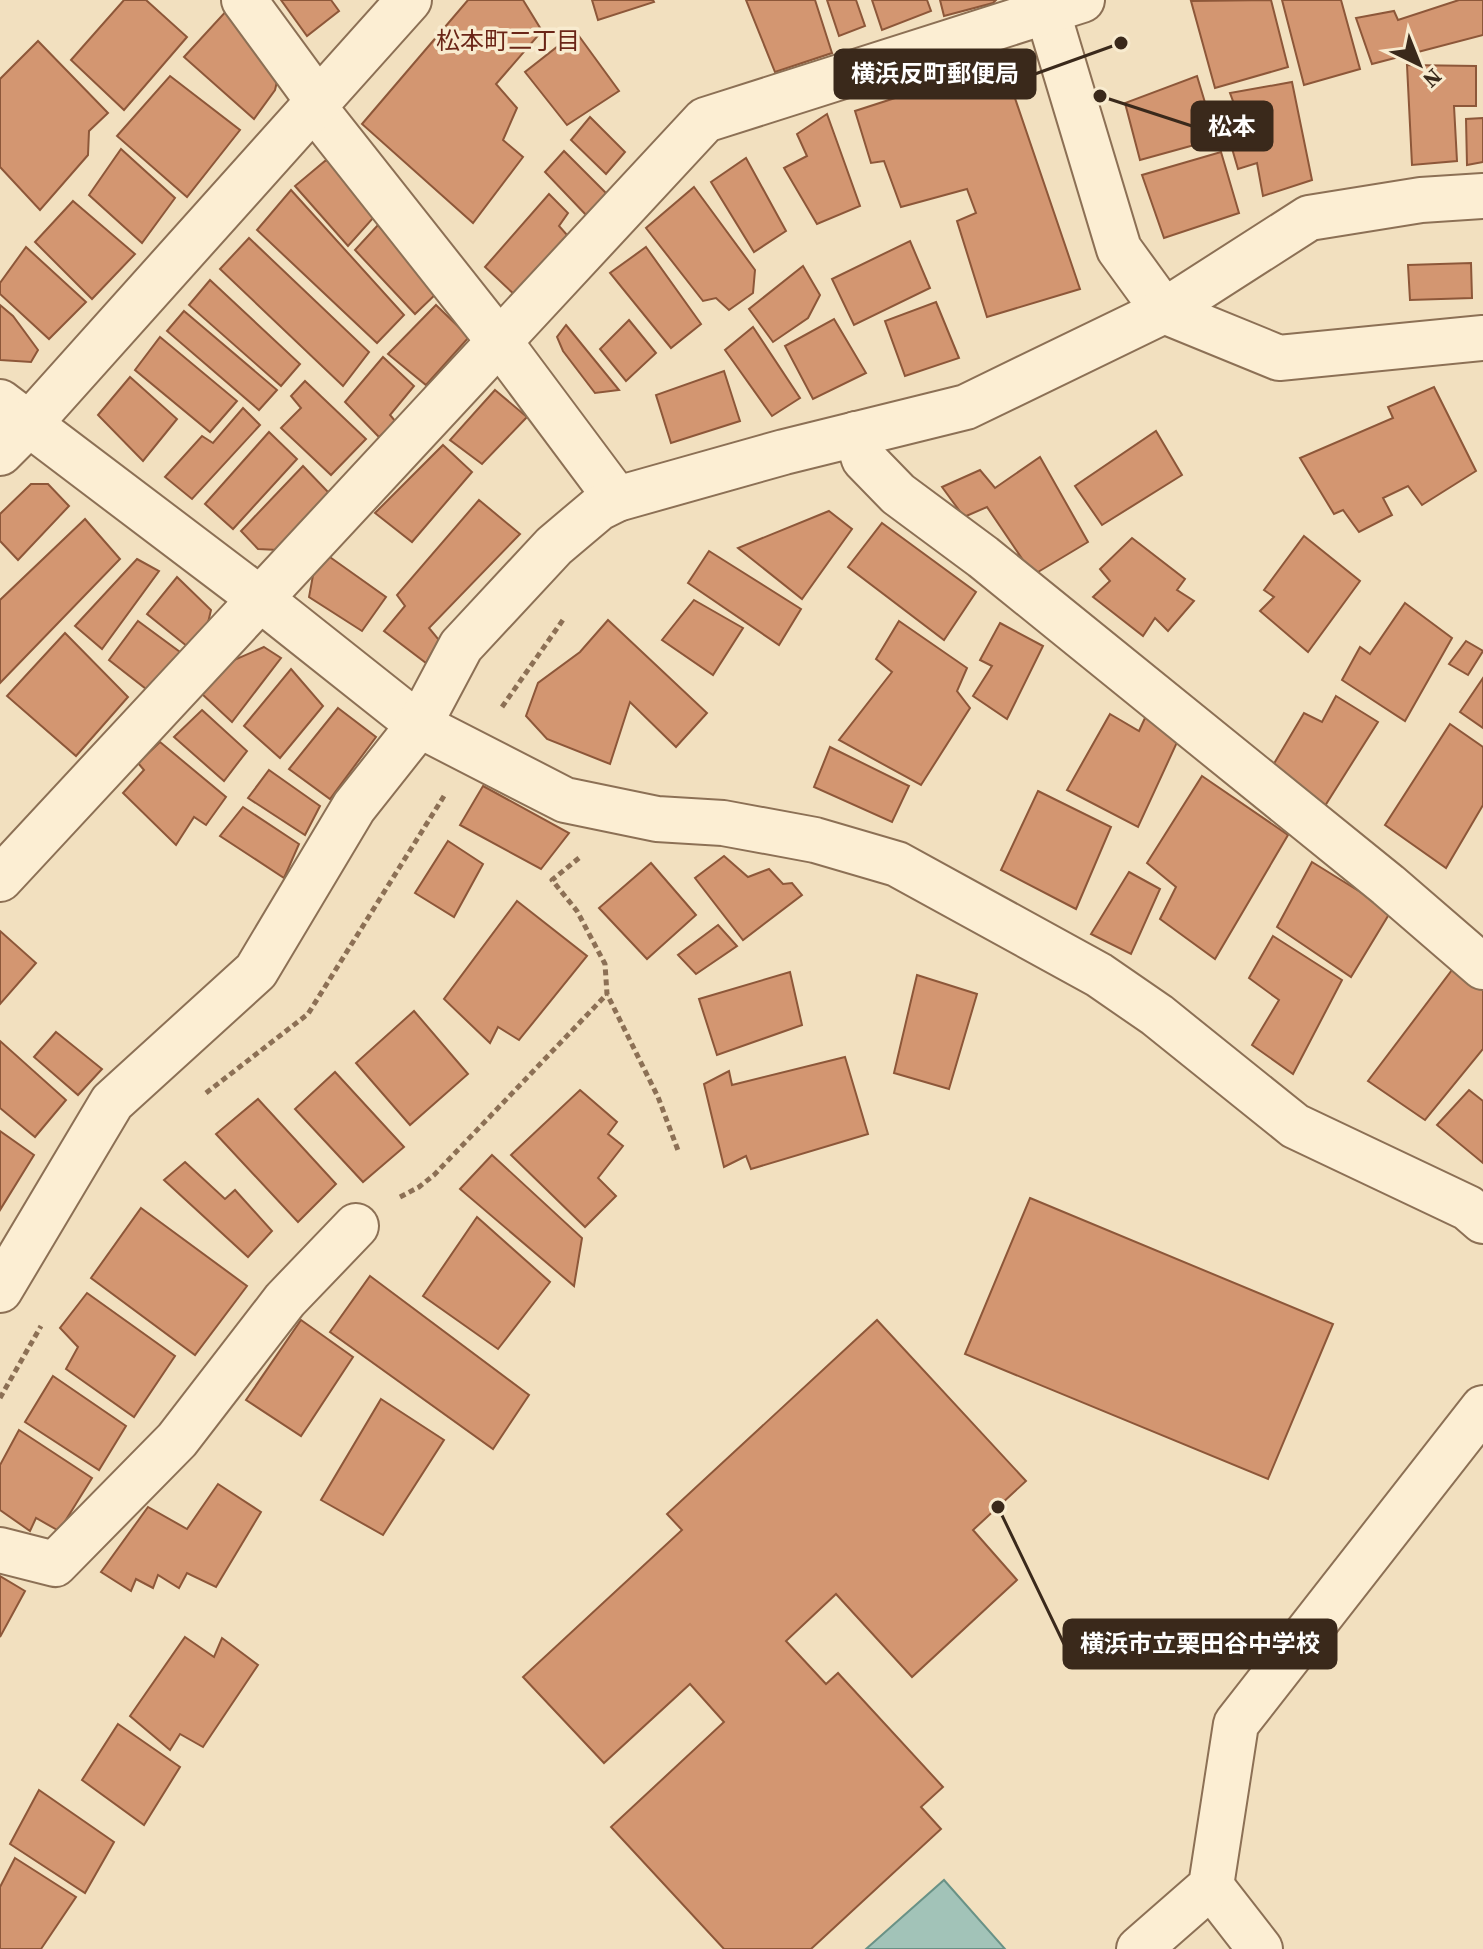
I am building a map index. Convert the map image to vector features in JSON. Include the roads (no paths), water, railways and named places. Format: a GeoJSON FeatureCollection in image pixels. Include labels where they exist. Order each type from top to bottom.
{"type":"FeatureCollection","features":[{"type":"Feature","properties":{"kind":"street"},"geometry":{"type":"LineString","coordinates":[[244,0],[316,104],[617,499]]}},
{"type":"Feature","properties":{"kind":"street"},"geometry":{"type":"LineString","coordinates":[[409,0],[316,104],[10,426],[259,598],[419,725],[565,800],[657,819],[723,823],[800,837],[897,864],[1099,975],[1157,1015],[1295,1126],[1468,1208],[1483,1221]]}},
{"type":"Feature","properties":{"kind":"street"},"geometry":{"type":"LineString","coordinates":[[0,879],[705,120],[1057,3],[1119,249],[1164,311],[1279,358],[1483,338]]}},
{"type":"Feature","properties":{"kind":"street"},"geometry":{"type":"LineString","coordinates":[[0,1290],[112,1102],[256,971],[354,807],[419,725],[461,646],[554,546],[599,508],[617,499],[966,407],[1164,311],[1309,218],[1421,200],[1483,196]]}},
{"type":"Feature","properties":{"kind":"street"},"geometry":{"type":"LineString","coordinates":[[856,434],[864,459],[898,494],[1008,577],[1388,885],[1483,967]]}},
{"type":"Feature","properties":{"kind":"street"},"geometry":{"type":"LineString","coordinates":[[0,1550],[55,1564],[177,1440],[285,1300],[356,1226]]}},
{"type":"Feature","properties":{"kind":"street"},"geometry":{"type":"LineString","coordinates":[[1139,1949],[1211,1886],[1236,1724],[1483,1408]]}},
{"type":"Feature","properties":{"kind":"street"},"geometry":{"type":"LineString","coordinates":[[1211,1886],[1260,1949]]}},
{"type":"Feature","properties":{"kind":"water"},"geometry":{"type":"Polygon","coordinates":[[[944,1880],[1005,1949],[866,1949],[944,1880]]]}},
{"type":"Feature","properties":{"kind":"place","name":"横浜反町郵便局"},"geometry":{"type":"Point","coordinates":[1121,43]}},
{"type":"Feature","properties":{"kind":"place","name":"松本"},"geometry":{"type":"Point","coordinates":[1100,96]}},
{"type":"Feature","properties":{"kind":"place","name":"横浜市立栗田谷中学校"},"geometry":{"type":"Point","coordinates":[998,1507]}},
{"type":"Feature","properties":{"kind":"district","name":"松本町二丁目"},"geometry":{"type":"Point","coordinates":[508,40]}}]}
